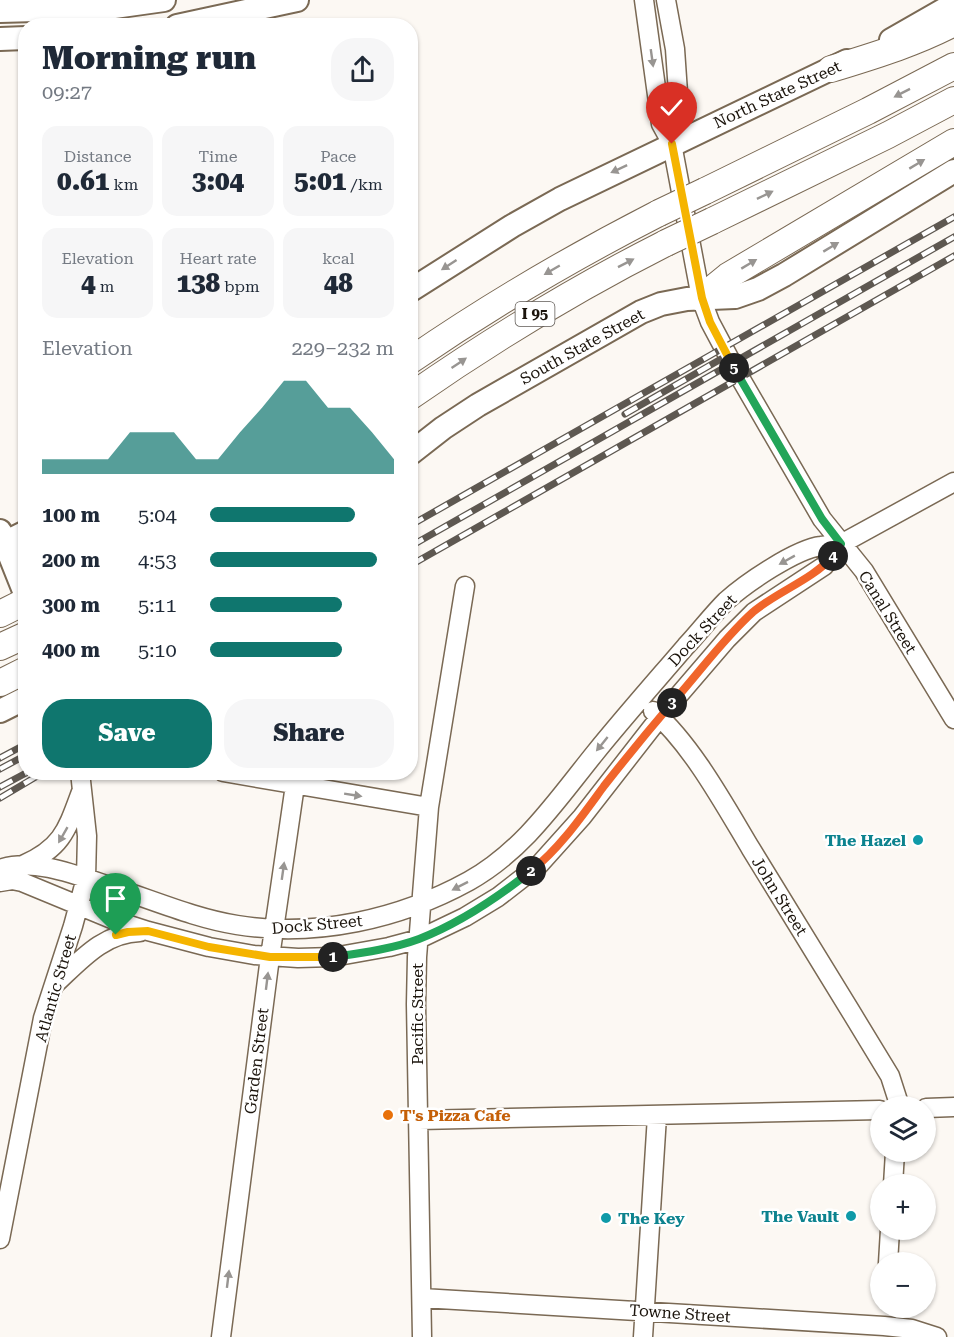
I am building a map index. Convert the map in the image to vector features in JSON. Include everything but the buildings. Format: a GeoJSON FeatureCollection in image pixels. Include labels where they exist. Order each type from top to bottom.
{"type":"FeatureCollection","features":[{"type":"Feature","properties":{"kind":"highway"},"geometry":{"type":"LineString","coordinates":[[831,69],[908,45],[954,23]]}},
{"type":"Feature","properties":{"kind":"highway","name":"I 95"},"geometry":{"type":"LineString","coordinates":[[418,355],[511,294],[567,261],[954,66]]}},
{"type":"Feature","properties":{"kind":"highway","name":"I 95"},"geometry":{"type":"LineString","coordinates":[[418,391],[529,318],[623,264],[878,140],[954,100]]}},
{"type":"Feature","properties":{"kind":"highway"},"geometry":{"type":"LineString","coordinates":[[702,298],[728,276],[954,142]]}},
{"type":"Feature","properties":{"kind":"highway"},"geometry":{"type":"LineString","coordinates":[[0,614],[18,605]]}},
{"type":"Feature","properties":{"kind":"main road"},"geometry":{"type":"LineString","coordinates":[[0,11],[107,8],[164,0]]}},
{"type":"Feature","properties":{"kind":"main road"},"geometry":{"type":"LineString","coordinates":[[214,18],[292,1]]}},
{"type":"Feature","properties":{"kind":"main road","name":"North State Street"},"geometry":{"type":"LineString","coordinates":[[418,286],[535,212],[922,24],[954,4]]}},
{"type":"Feature","properties":{"kind":"main road"},"geometry":{"type":"LineString","coordinates":[[0,39],[18,38]]}},
{"type":"Feature","properties":{"kind":"main road","name":"South State Street"},"geometry":{"type":"LineString","coordinates":[[418,448],[478,405],[624,321],[661,304],[702,298],[735,297],[758,288],[814,257],[954,171]]}},
{"type":"Feature","properties":{"kind":"main road"},"geometry":{"type":"LineString","coordinates":[[6,540],[18,574]]}},
{"type":"Feature","properties":{"kind":"main road"},"geometry":{"type":"LineString","coordinates":[[0,711],[18,702]]}},
{"type":"Feature","properties":{"kind":"street"},"geometry":{"type":"LineString","coordinates":[[644,0],[661,124],[672,144]]}},
{"type":"Feature","properties":{"kind":"street"},"geometry":{"type":"LineString","coordinates":[[666,0],[675,49],[679,107],[672,144]]}},
{"type":"Feature","properties":{"kind":"street","name":"Canal Street"},"geometry":{"type":"LineString","coordinates":[[672,144],[702,298],[710,322],[822,519],[864,571],[954,719]]}},
{"type":"Feature","properties":{"kind":"street"},"geometry":{"type":"LineString","coordinates":[[841,544],[954,482]]}},
{"type":"Feature","properties":{"kind":"street","name":"Dock Street"},"geometry":{"type":"LineString","coordinates":[[23,864],[86,878],[218,921],[237,925],[274,928],[351,923],[383,917],[422,903],[473,878],[495,865],[512,851],[532,831],[714,614],[739,590],[805,550],[841,544]]}},
{"type":"Feature","properties":{"kind":"street","name":"Dock Street"},"geometry":{"type":"LineString","coordinates":[[0,882],[12,880],[22,882],[148,931],[209,947],[270,957],[333,957],[419,939],[465,917],[498,897],[538,866],[582,817],[660,717],[742,623],[763,605],[824,566],[841,544]]}},
{"type":"Feature","properties":{"kind":"street","name":"Pacific Street"},"geometry":{"type":"LineString","coordinates":[[422,1337],[416,1004],[419,939],[429,807],[465,586]]}},
{"type":"Feature","properties":{"kind":"street","name":"John Street"},"geometry":{"type":"LineString","coordinates":[[640,700],[660,717],[690,753],[740,830],[890,1076],[896,1096]]}},
{"type":"Feature","properties":{"kind":"street"},"geometry":{"type":"LineString","coordinates":[[0,869],[40,858],[59,841],[82,780]]}},
{"type":"Feature","properties":{"kind":"street","name":"Atlantic Street"},"geometry":{"type":"LineString","coordinates":[[0,1239],[43,1018],[80,905],[86,878],[88,852],[82,780]]}},
{"type":"Feature","properties":{"kind":"street"},"geometry":{"type":"LineString","coordinates":[[267,780],[429,807]]}},
{"type":"Feature","properties":{"kind":"street","name":"Garden Street"},"geometry":{"type":"LineString","coordinates":[[221,1337],[270,957],[295,785]]}},
{"type":"Feature","properties":{"kind":"street"},"geometry":{"type":"LineString","coordinates":[[52,987],[84,957],[107,940],[128,932],[148,931]]}},
{"type":"Feature","properties":{"kind":"street"},"geometry":{"type":"LineString","coordinates":[[936,1108],[954,1107]]}},
{"type":"Feature","properties":{"kind":"street"},"geometry":{"type":"LineString","coordinates":[[419,1120],[870,1110]]}},
{"type":"Feature","properties":{"kind":"street"},"geometry":{"type":"LineString","coordinates":[[643,1337],[657,1116]]}},
{"type":"Feature","properties":{"kind":"street","name":"Towne Street"},"geometry":{"type":"LineString","coordinates":[[422,1298],[645,1311],[870,1317]]}},
{"type":"Feature","properties":{"kind":"street","name":"Towne Street"},"geometry":{"type":"LineString","coordinates":[[887,1318],[937,1337]]}},
{"type":"Feature","properties":{"kind":"railway"},"geometry":{"type":"LineString","coordinates":[[418,521],[954,217]]}},
{"type":"Feature","properties":{"kind":"railway"},"geometry":{"type":"LineString","coordinates":[[418,542],[954,237]]}},
{"type":"Feature","properties":{"kind":"railway"},"geometry":{"type":"LineString","coordinates":[[418,561],[954,256]]}},
{"type":"Feature","properties":{"kind":"railway"},"geometry":{"type":"LineString","coordinates":[[625,414],[721,359]]}},
{"type":"Feature","properties":{"kind":"railway"},"geometry":{"type":"LineString","coordinates":[[0,758],[18,748]]}},
{"type":"Feature","properties":{"kind":"railway"},"geometry":{"type":"LineString","coordinates":[[0,769],[18,759]]}},
{"type":"Feature","properties":{"kind":"railway"},"geometry":{"type":"LineString","coordinates":[[0,787],[18,777]]}},
{"type":"Feature","properties":{"kind":"railway"},"geometry":{"type":"LineString","coordinates":[[0,798],[30,780]]}},
{"type":"Feature","properties":{"kind":"place","name":"The Hazel"},"geometry":{"type":"Point","coordinates":[918,840]}},
{"type":"Feature","properties":{"kind":"place","name":"T's Pizza Cafe"},"geometry":{"type":"Point","coordinates":[388,1115]}},
{"type":"Feature","properties":{"kind":"place","name":"The Vault"},"geometry":{"type":"Point","coordinates":[851,1216]}},
{"type":"Feature","properties":{"kind":"place","name":"The Key"},"geometry":{"type":"Point","coordinates":[606,1218]}},
{"type":"Feature","properties":{"kind":"route"},"geometry":{"type":"LineString","coordinates":[[116,935],[148,931],[230,951],[270,957],[320,958],[360,953],[419,939],[465,917],[498,897],[538,866],[556,847],[660,717],[742,623],[782,591],[824,566],[832,557],[841,544],[822,519],[710,322],[702,298],[672,144]]}}]}
